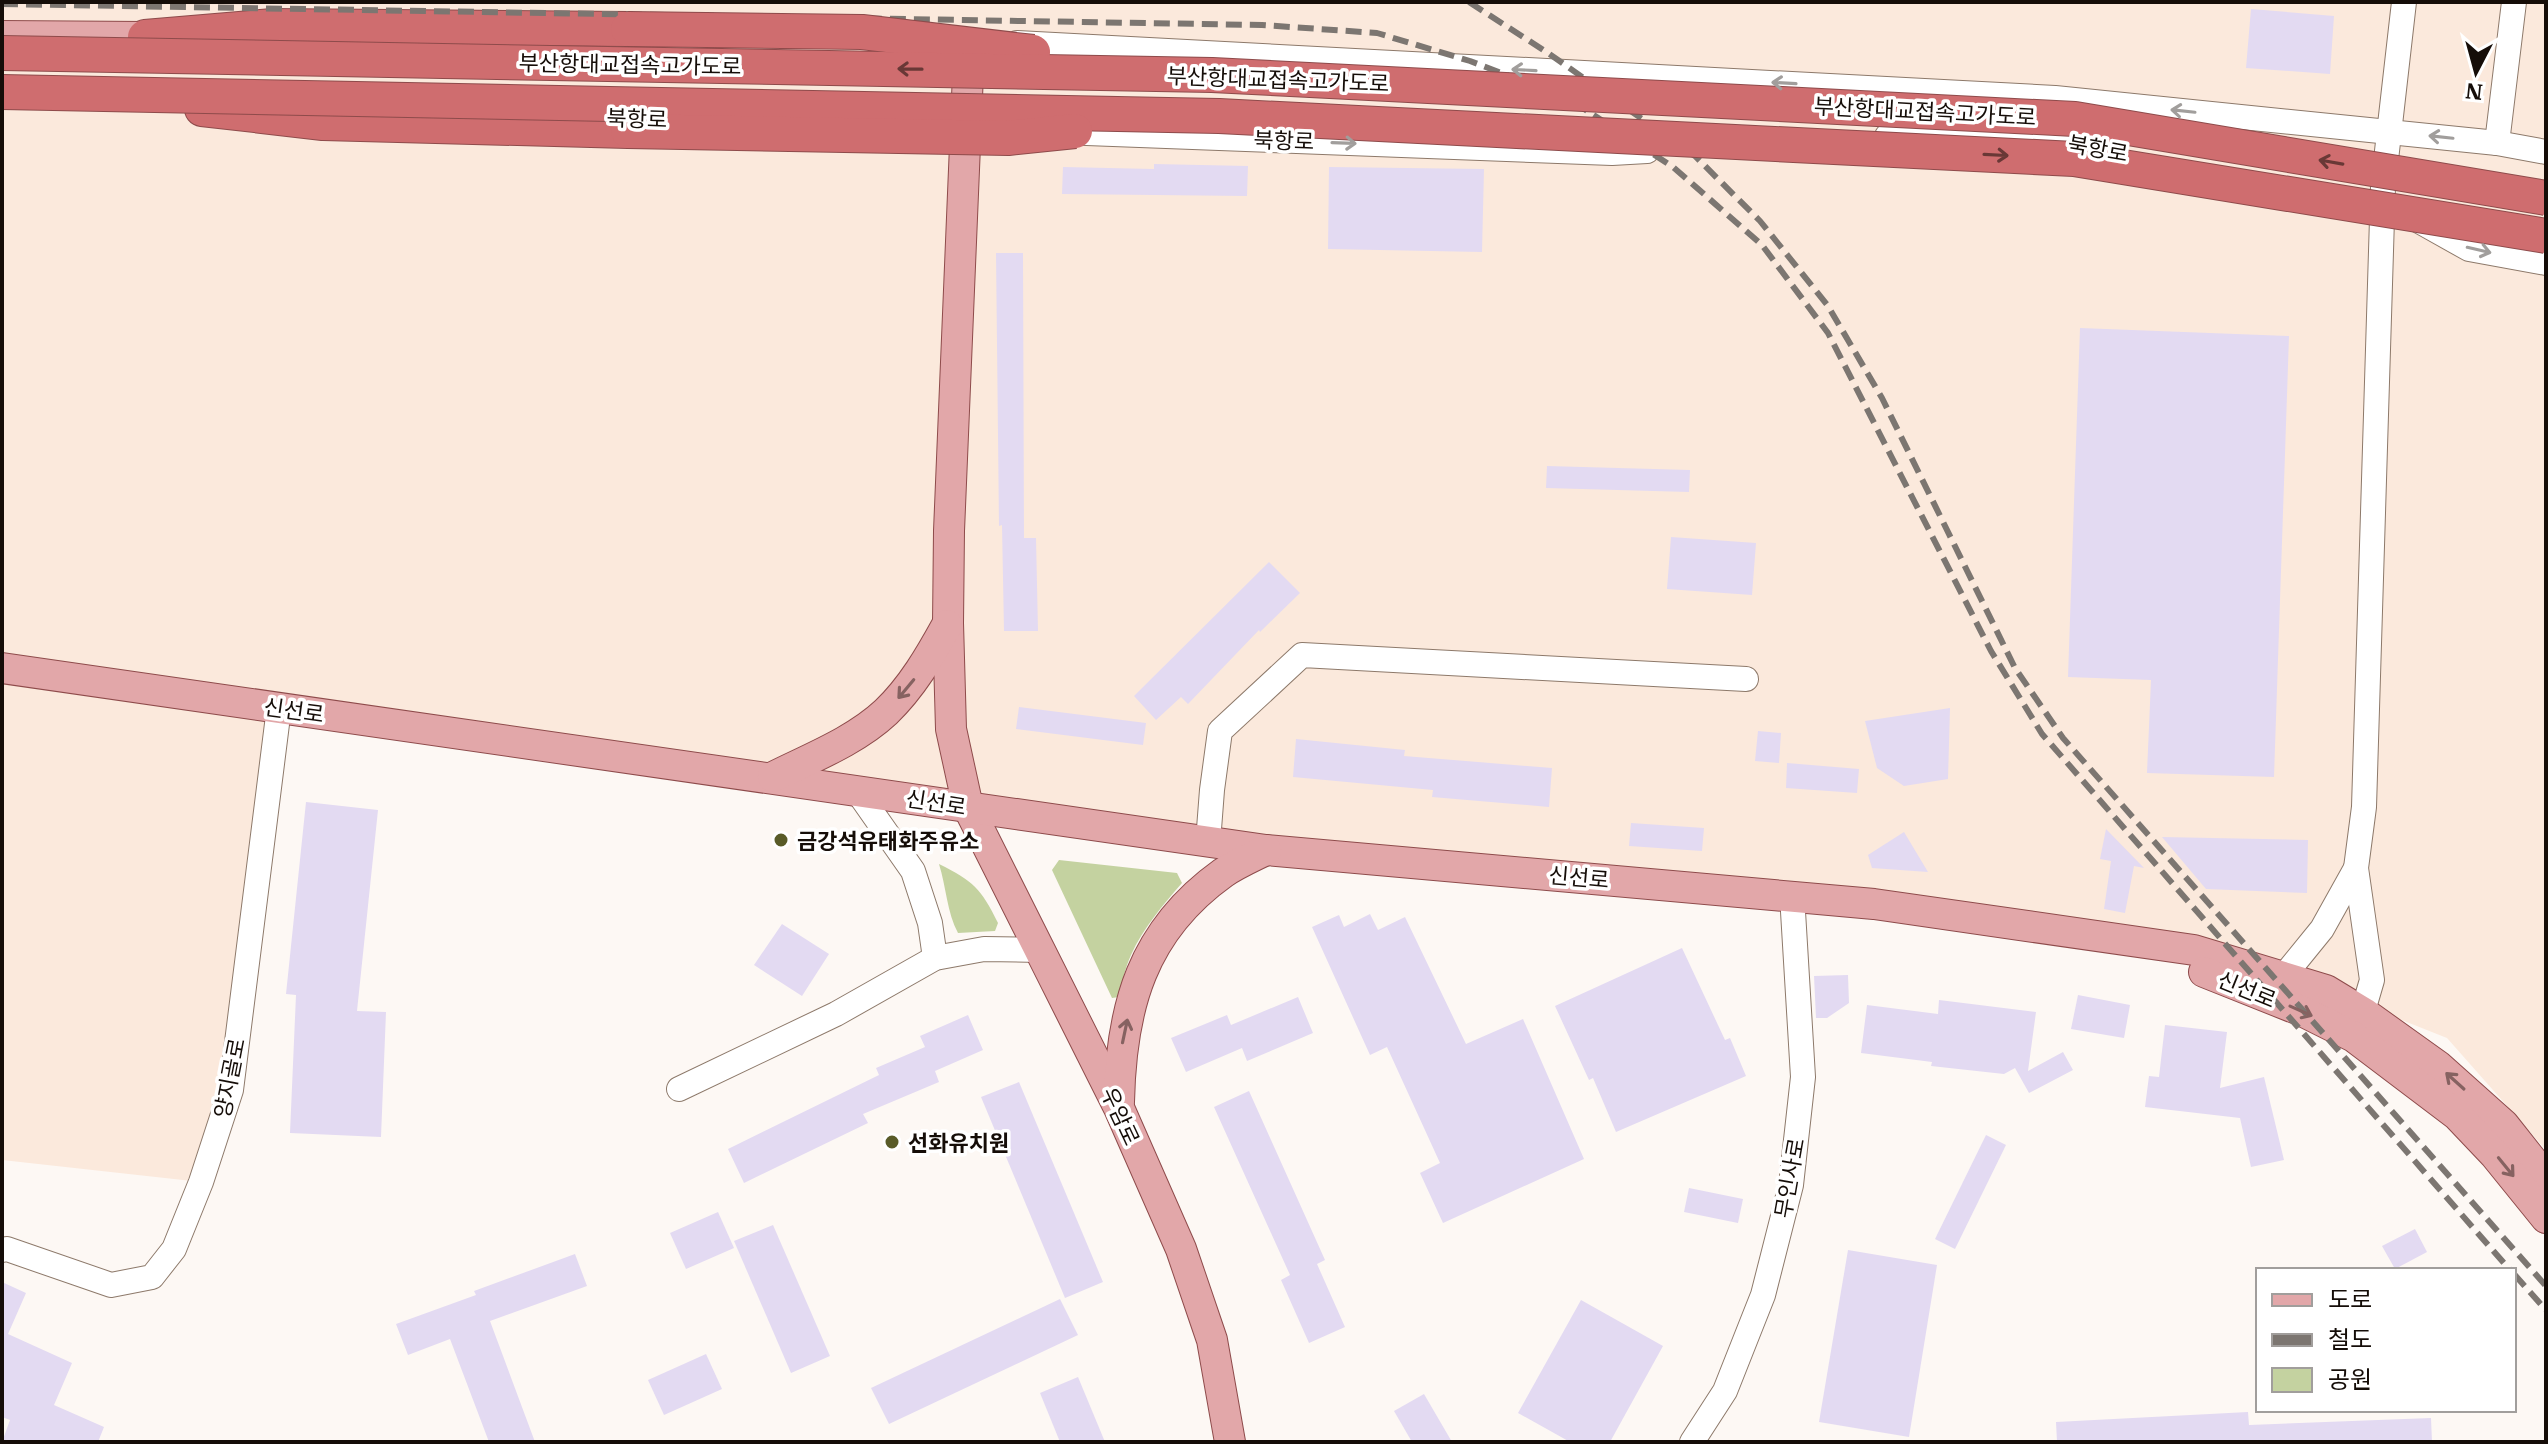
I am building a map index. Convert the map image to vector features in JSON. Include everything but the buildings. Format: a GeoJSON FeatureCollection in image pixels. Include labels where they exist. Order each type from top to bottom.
{"type":"FeatureCollection","features":[{"type":"Feature","properties":{"kind":"highway"},"geometry":{"type":"LineString","coordinates":[[145,37],[273,26],[862,32],[1212,75]]}},
{"type":"Feature","properties":{"kind":"highway","name":"부산항대교접속고가도로"},"geometry":{"type":"LineString","coordinates":[[2,53],[1212,75],[2075,119],[2546,198]]}},
{"type":"Feature","properties":{"kind":"highway","name":"부산항대교접속고가도로"},"geometry":{"type":"LineString","coordinates":[[2,92],[1219,116],[2074,159],[2546,236]]}},
{"type":"Feature","properties":{"kind":"highway"},"geometry":{"type":"LineString","coordinates":[[146,102],[323,123],[1008,138],[1219,116]]}},
{"type":"Feature","properties":{"kind":"main road","name":"북항로"},"geometry":{"type":"LineString","coordinates":[[2,36],[145,37]]}},
{"type":"Feature","properties":{"kind":"main road","name":"우암로"},"geometry":{"type":"LineString","coordinates":[[970,43],[949,531],[951,729],[968,807],[1119,1108],[1181,1249],[1212,1340],[1230,1442]]}},
{"type":"Feature","properties":{"kind":"main road","name":"북항로"},"geometry":{"type":"LineString","coordinates":[[2,98],[146,102]]}},
{"type":"Feature","properties":{"kind":"main road"},"geometry":{"type":"LineString","coordinates":[[773,777],[847,739],[886,712],[925,665],[948,623]]}},
{"type":"Feature","properties":{"kind":"main road","name":"신선로"},"geometry":{"type":"LineString","coordinates":[[2,668],[1266,850],[1792,895],[2194,950],[2326,990],[2359,1025],[2457,1115],[2495,1155],[2546,1218]]}},
{"type":"Feature","properties":{"kind":"main road"},"geometry":{"type":"LineString","coordinates":[[1119,1108],[1120,1052],[1133,995],[1162,932],[1186,903],[1225,872],[1266,850]]}},
{"type":"Feature","properties":{"kind":"main road","name":"신선로"},"geometry":{"type":"LineString","coordinates":[[1874,904],[2200,970],[2302,1011],[2359,1025],[2438,1066],[2504,1125],[2546,1178]]}},
{"type":"Feature","properties":{"kind":"street"},"geometry":{"type":"LineString","coordinates":[[2359,1025],[2372,980],[2356,868],[2364,807],[2382,200],[2404,2]]}},
{"type":"Feature","properties":{"kind":"street"},"geometry":{"type":"LineString","coordinates":[[2497,143],[2514,2]]}},
{"type":"Feature","properties":{"kind":"street","name":"북항로"},"geometry":{"type":"LineString","coordinates":[[145,37],[1041,44],[2055,98],[2497,143],[2546,152]]}},
{"type":"Feature","properties":{"kind":"street","name":"북항로"},"geometry":{"type":"LineString","coordinates":[[146,102],[966,128],[1612,153],[1994,129],[2382,200],[2469,249],[2546,263]]}},
{"type":"Feature","properties":{"kind":"street"},"geometry":{"type":"LineString","coordinates":[[1208,842],[1220,731],[1302,655],[1746,679]]}},
{"type":"Feature","properties":{"kind":"street","name":"양지골로"},"geometry":{"type":"LineString","coordinates":[[2,1250],[7,1249],[111,1285],[152,1277],[174,1249],[201,1182],[231,1090],[279,708]]}},
{"type":"Feature","properties":{"kind":"street"},"geometry":{"type":"LineString","coordinates":[[857,791],[913,871],[930,923],[935,958]]}},
{"type":"Feature","properties":{"kind":"street"},"geometry":{"type":"LineString","coordinates":[[2283,977],[2322,929],[2356,868]]}},
{"type":"Feature","properties":{"kind":"street","name":"무인사로"},"geometry":{"type":"LineString","coordinates":[[1692,1442],[1725,1391],[1763,1295],[1791,1185],[1803,1077],[1792,895]]}},
{"type":"Feature","properties":{"kind":"street"},"geometry":{"type":"LineString","coordinates":[[679,1089],[836,1014],[935,958],[984,949],[1039,950]]}},
{"type":"Feature","properties":{"kind":"shaded area"},"geometry":{"type":"Polygon","coordinates":[[[2,2],[2546,2],[2546,1150],[2447,1038],[2326,990],[2194,950],[1266,850],[279,708],[231,1090],[201,1182],[2,1160],[2,2]]]}},
{"type":"Feature","properties":{"kind":"green space"},"geometry":{"type":"Polygon","coordinates":[[[1059,860],[1177,873],[1182,883],[1136,945],[1119,997],[1112,998],[1052,870],[1059,860]]]}},
{"type":"Feature","properties":{"kind":"green space"},"geometry":{"type":"Polygon","coordinates":[[[939,864],[960,875],[981,893],[998,923],[995,931],[958,933],[951,917],[939,864]]]}},
{"type":"Feature","properties":{"kind":"railway"},"geometry":{"type":"LineString","coordinates":[[1469,2],[1695,156],[1760,221],[1828,306],[1882,398],[2015,668],[2063,738],[2546,1286]]}},
{"type":"Feature","properties":{"kind":"railway"},"geometry":{"type":"LineString","coordinates":[[2,4],[1262,25],[1377,33],[1470,61],[1569,99],[1673,167],[1762,245],[1828,333],[1991,651],[2042,734],[2508,1268]]}},
{"type":"Feature","properties":{"kind":"railway"},"geometry":{"type":"LineString","coordinates":[[2516,1276],[2546,1310]]}},
{"type":"Feature","properties":{"kind":"place","name":"금강석유태화주유소"},"geometry":{"type":"Point","coordinates":[781,840]}},
{"type":"Feature","properties":{"kind":"place","name":"선화유치원"},"geometry":{"type":"Point","coordinates":[892,1142]}}]}
